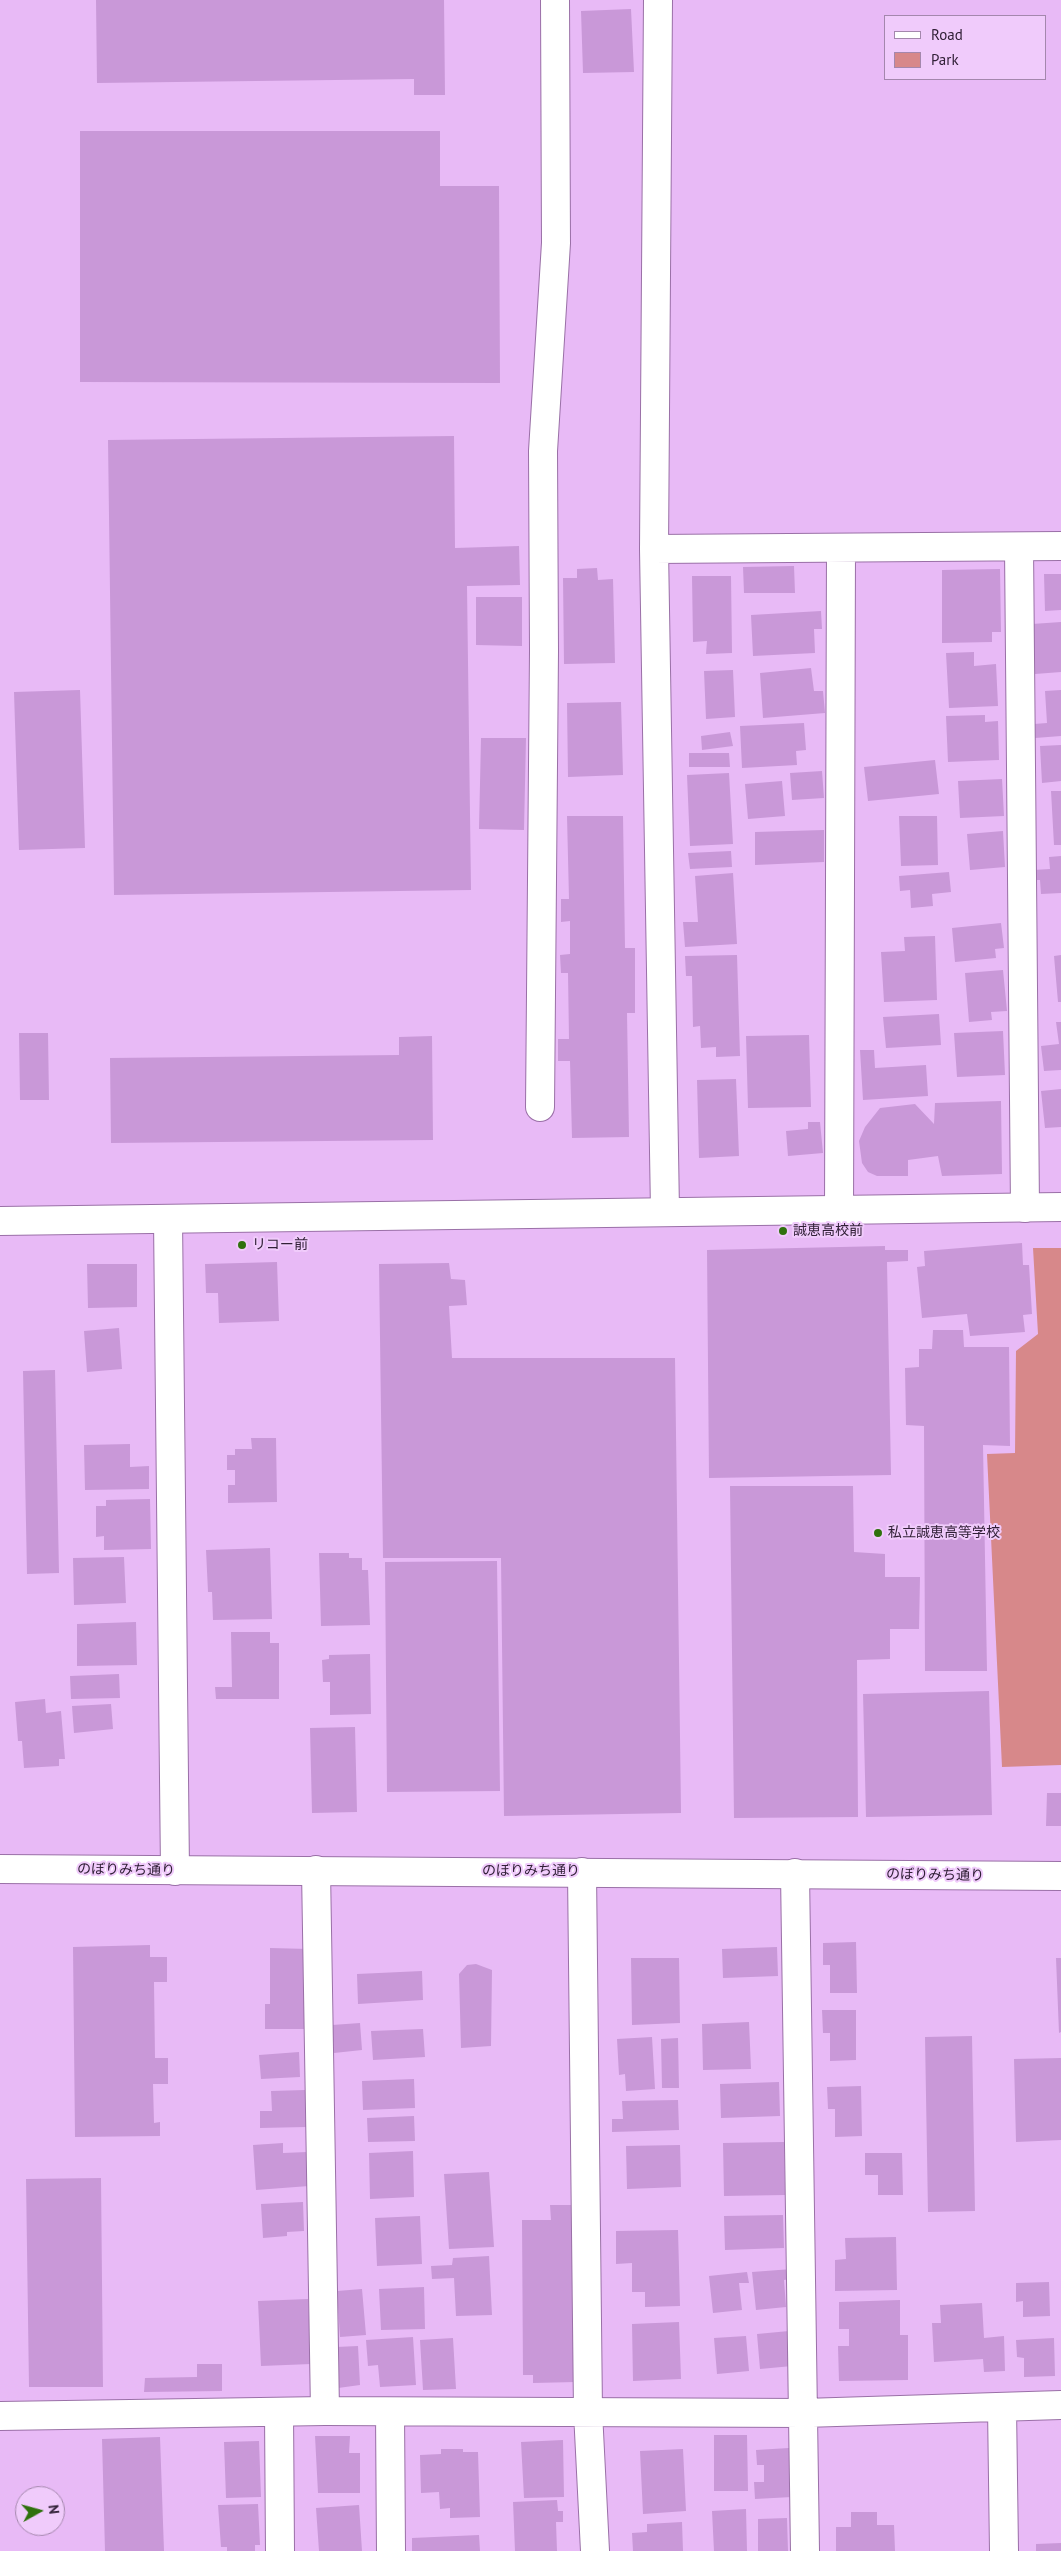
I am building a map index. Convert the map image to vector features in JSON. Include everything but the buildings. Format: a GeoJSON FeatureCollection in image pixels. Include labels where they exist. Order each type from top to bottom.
{"type":"FeatureCollection","features":[{"type":"Feature","properties":{"kind":"street"},"geometry":{"type":"LineString","coordinates":[[540,1107],[544,651],[543,451],[556,243],[555,0]]}},
{"type":"Feature","properties":{"kind":"street"},"geometry":{"type":"LineString","coordinates":[[658,0],[654,550],[665,1211]]}},
{"type":"Feature","properties":{"kind":"street"},"geometry":{"type":"LineString","coordinates":[[654,550],[1061,546]]}},
{"type":"Feature","properties":{"kind":"street"},"geometry":{"type":"LineString","coordinates":[[1019,547],[1025,1208]]}},
{"type":"Feature","properties":{"kind":"street"},"geometry":{"type":"LineString","coordinates":[[839,1210],[841,548]]}},
{"type":"Feature","properties":{"kind":"street"},"geometry":{"type":"LineString","coordinates":[[0,1221],[1061,1207]]}},
{"type":"Feature","properties":{"kind":"street"},"geometry":{"type":"LineString","coordinates":[[168,1219],[175,1871]]}},
{"type":"Feature","properties":{"kind":"street","name":"のぼりみち通り"},"geometry":{"type":"LineString","coordinates":[[0,1869],[1061,1876]]}},
{"type":"Feature","properties":{"kind":"street"},"geometry":{"type":"LineString","coordinates":[[316,1870],[324,2411]]}},
{"type":"Feature","properties":{"kind":"street"},"geometry":{"type":"LineString","coordinates":[[582,1872],[588,2412],[595,2551]]}},
{"type":"Feature","properties":{"kind":"street"},"geometry":{"type":"LineString","coordinates":[[795,1873],[805,2551]]}},
{"type":"Feature","properties":{"kind":"street"},"geometry":{"type":"LineString","coordinates":[[0,2416],[324,2411],[804,2413],[1061,2405]]}},
{"type":"Feature","properties":{"kind":"street"},"geometry":{"type":"LineString","coordinates":[[1002,2407],[1004,2551]]}},
{"type":"Feature","properties":{"kind":"street"},"geometry":{"type":"LineString","coordinates":[[279,2412],[280,2551]]}},
{"type":"Feature","properties":{"kind":"street"},"geometry":{"type":"LineString","coordinates":[[390,2412],[391,2551]]}},
{"type":"Feature","properties":{"kind":"green space"},"geometry":{"type":"Polygon","coordinates":[[[1033,1248],[1061,1248],[1061,1765],[1002,1767],[987,1454],[1015,1453],[1016,1351],[1038,1334],[1033,1248]]]}},
{"type":"Feature","properties":{"kind":"place","name":"誠恵高校前"},"geometry":{"type":"Point","coordinates":[783,1231]}},
{"type":"Feature","properties":{"kind":"place","name":"リコー前"},"geometry":{"type":"Point","coordinates":[242,1245]}},
{"type":"Feature","properties":{"kind":"place","name":"私立誠恵高等学校"},"geometry":{"type":"Point","coordinates":[878,1533]}}]}
